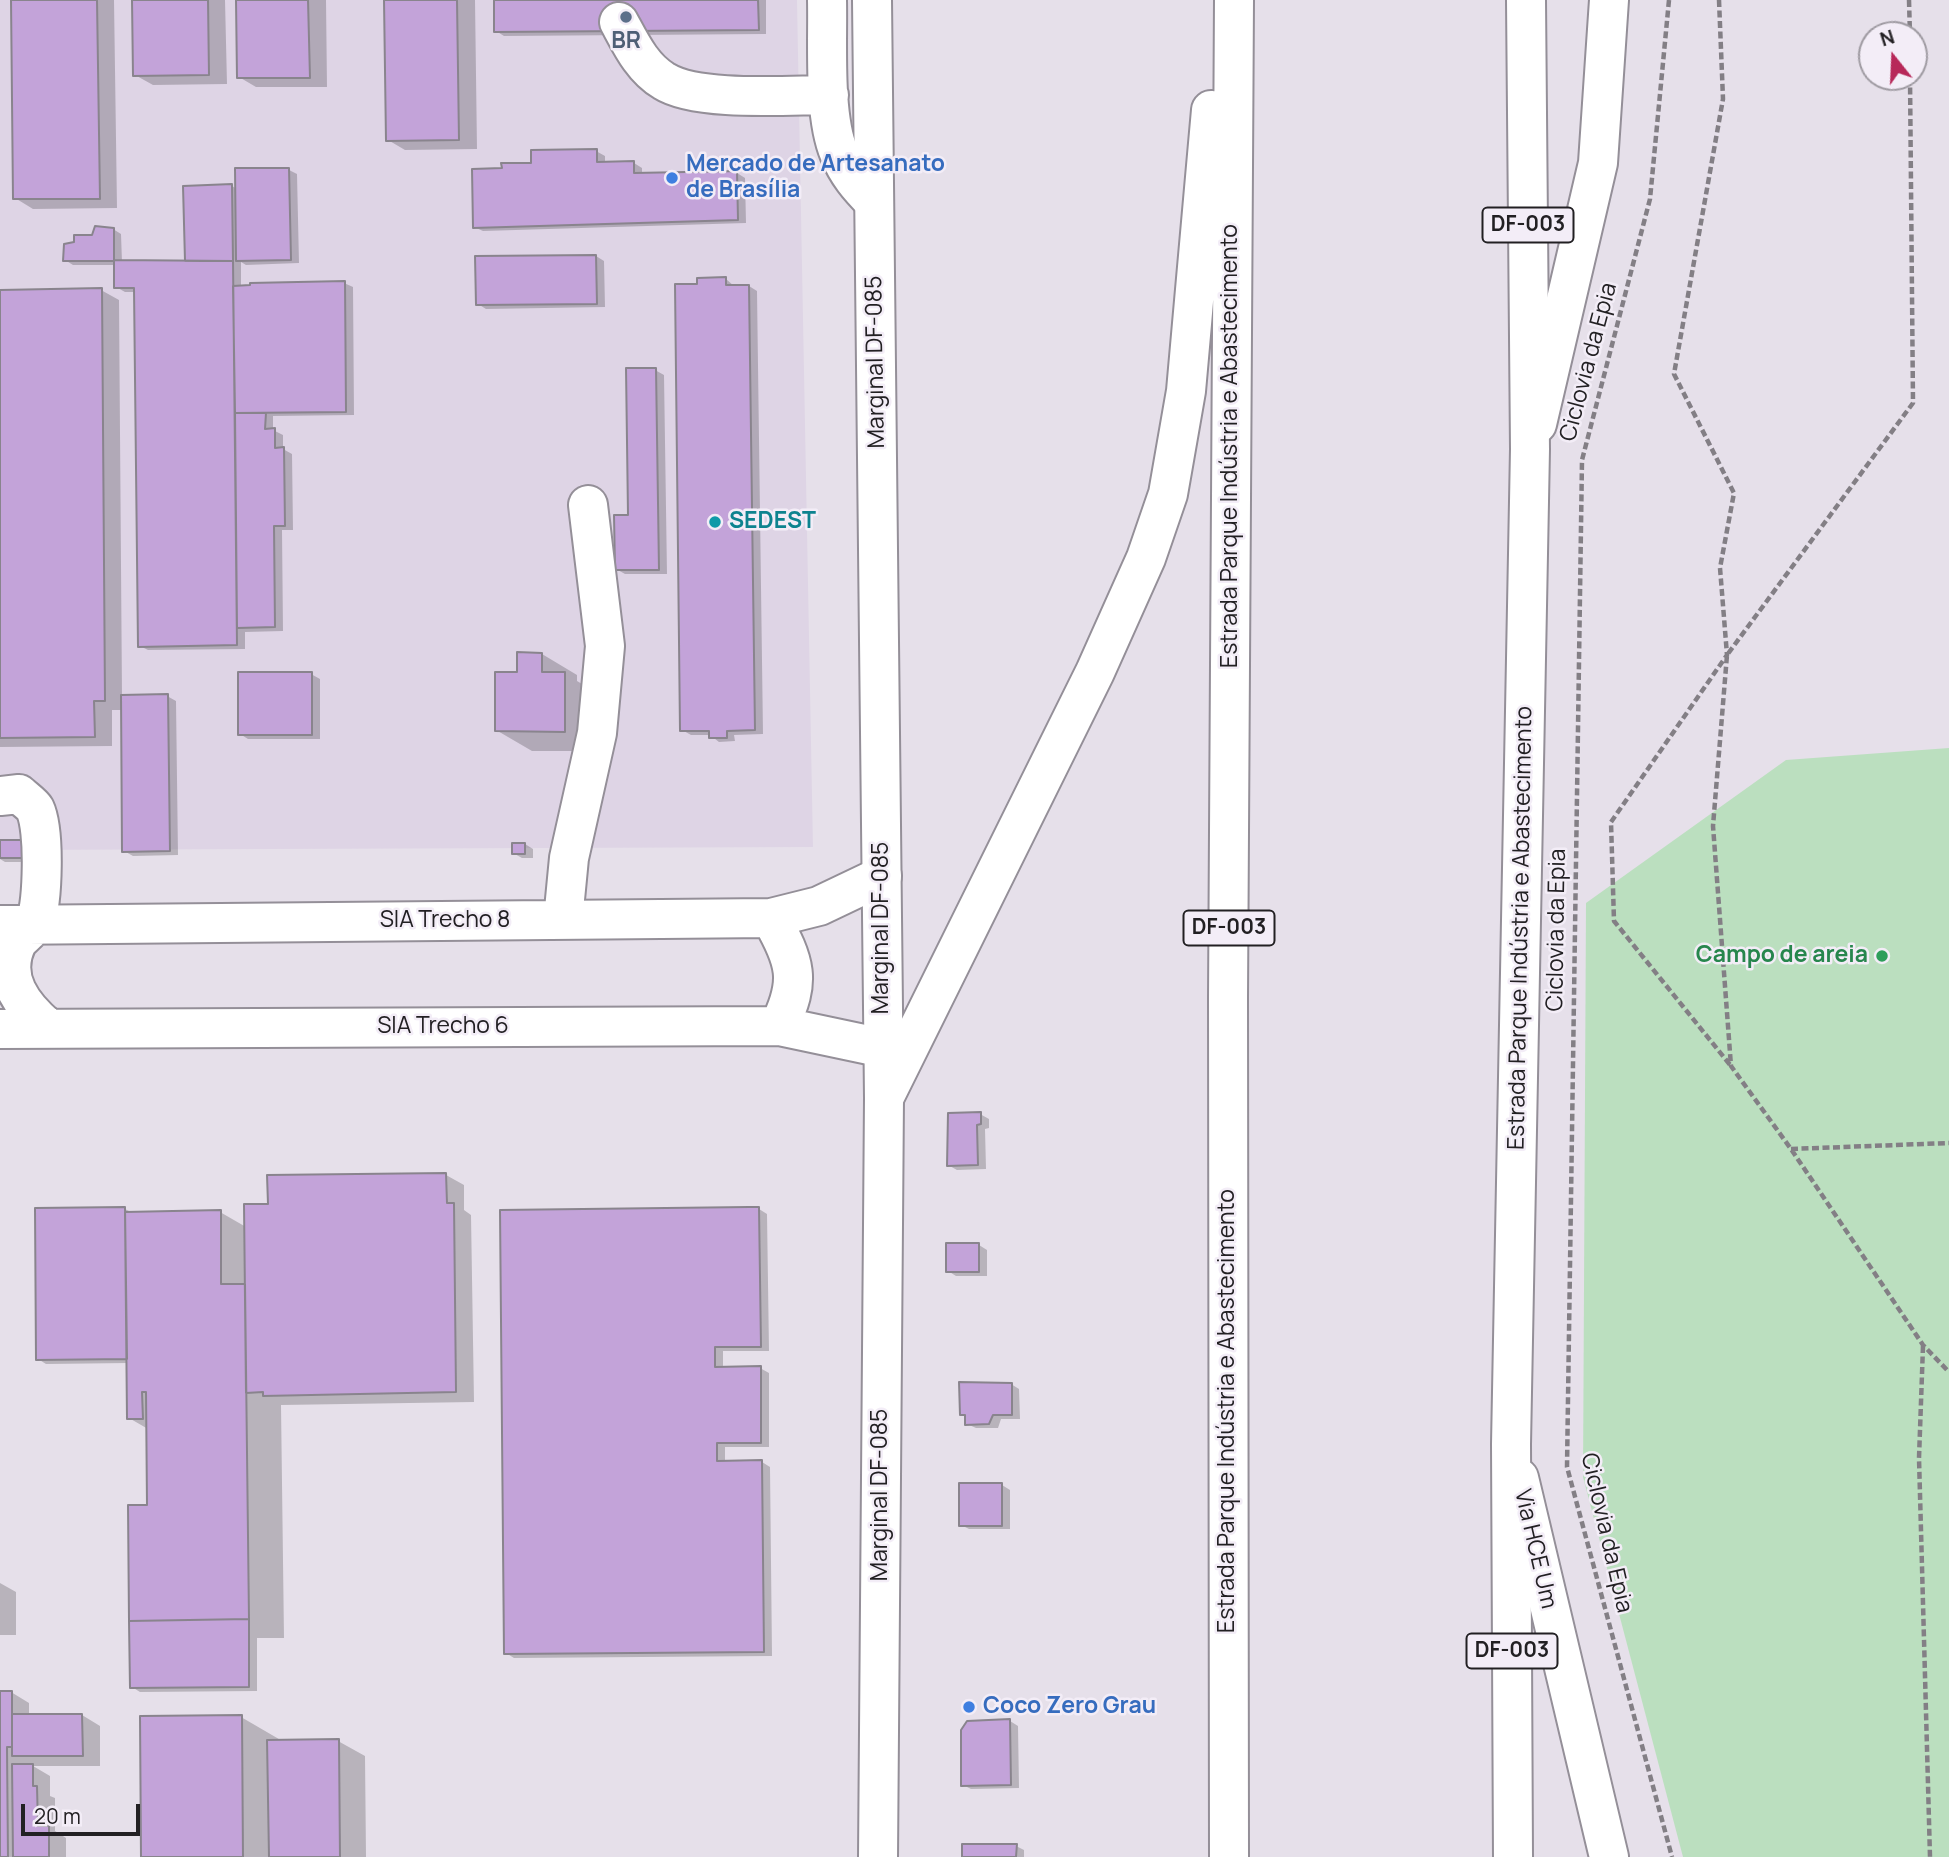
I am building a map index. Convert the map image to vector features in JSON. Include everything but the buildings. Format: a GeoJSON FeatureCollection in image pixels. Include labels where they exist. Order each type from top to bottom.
{"type":"FeatureCollection","features":[{"type":"Feature","properties":{"kind":"main road"},"geometry":{"type":"LineString","coordinates":[[827,0],[829,95],[837,151],[854,182],[874,202]]}},
{"type":"Feature","properties":{"kind":"main road","name":"Marginal DF-085"},"geometry":{"type":"LineString","coordinates":[[872,0],[884,1098],[878,1857]]}},
{"type":"Feature","properties":{"kind":"main road"},"geometry":{"type":"LineString","coordinates":[[884,1098],[1095,672],[1146,558],[1168,494],[1186,391],[1220,0]]}},
{"type":"Feature","properties":{"kind":"main road","name":"Estrada Parque Indústria e Abastecimento"},"geometry":{"type":"LineString","coordinates":[[1229,1857],[1228,970],[1234,0]]}},
{"type":"Feature","properties":{"kind":"main road","name":"Estrada Parque Indústria e Abastecimento"},"geometry":{"type":"LineString","coordinates":[[1513,1857],[1511,1444],[1530,449],[1526,0]]}},
{"type":"Feature","properties":{"kind":"main road"},"geometry":{"type":"LineString","coordinates":[[1530,449],[1598,163],[1608,0]]}},
{"type":"Feature","properties":{"kind":"main road"},"geometry":{"type":"LineString","coordinates":[[619,22],[633,49],[650,71],[666,83],[705,94],[829,95]]}},
{"type":"Feature","properties":{"kind":"main road"},"geometry":{"type":"LineString","coordinates":[[563,920],[569,858],[597,733],[605,646],[588,505]]}},
{"type":"Feature","properties":{"kind":"main road"},"geometry":{"type":"LineString","coordinates":[[0,796],[19,794],[35,809],[44,857],[18,924],[17,943],[10,955],[8,968],[17,1002],[48,1028]]}},
{"type":"Feature","properties":{"kind":"main road","name":"SIA Trecho 8"},"geometry":{"type":"LineString","coordinates":[[18,924],[771,918],[819,906],[882,876]]}},
{"type":"Feature","properties":{"kind":"main road"},"geometry":{"type":"LineString","coordinates":[[771,918],[793,969],[793,998],[779,1026]]}},
{"type":"Feature","properties":{"kind":"main road","name":"SIA Trecho 6"},"geometry":{"type":"LineString","coordinates":[[0,1029],[779,1026],[883,1048]]}},
{"type":"Feature","properties":{"kind":"main road","name":"Via HCE Um"},"geometry":{"type":"LineString","coordinates":[[1511,1444],[1609,1857]]}},
{"type":"Feature","properties":{"kind":"path","name":"Ciclovia da Epia"},"geometry":{"type":"LineString","coordinates":[[1669,0],[1650,199],[1581,460],[1567,1467],[1672,1857]]}},
{"type":"Feature","properties":{"kind":"path"},"geometry":{"type":"LineString","coordinates":[[1719,0],[1723,99],[1674,374],[1734,494],[1720,568],[1727,655],[1713,826],[1731,1066]]}},
{"type":"Feature","properties":{"kind":"path"},"geometry":{"type":"LineString","coordinates":[[1909,0],[1910,21]]}},
{"type":"Feature","properties":{"kind":"path"},"geometry":{"type":"LineString","coordinates":[[1910,91],[1913,403],[1727,655],[1611,822],[1614,921],[1731,1066],[1791,1149],[1923,1345],[1949,1371]]}},
{"type":"Feature","properties":{"kind":"path"},"geometry":{"type":"LineString","coordinates":[[1791,1149],[1949,1143]]}},
{"type":"Feature","properties":{"kind":"path"},"geometry":{"type":"LineString","coordinates":[[1923,1345],[1919,1458],[1930,1857]]}},
{"type":"Feature","properties":{"kind":"shaded area"},"geometry":{"type":"Polygon","coordinates":[[[0,0],[797,0],[813,847],[0,850],[0,0]]]}},
{"type":"Feature","properties":{"kind":"green space"},"geometry":{"type":"Polygon","coordinates":[[[1949,748],[1949,1857],[1683,1857],[1583,1477],[1586,903],[1786,760],[1949,748]]]}},
{"type":"Feature","properties":{"kind":"place","name":"BR"},"geometry":{"type":"Point","coordinates":[626,17]}},
{"type":"Feature","properties":{"kind":"place","name":"Mercado de Artesanato de Brasília"},"geometry":{"type":"Point","coordinates":[672,178]}},
{"type":"Feature","properties":{"kind":"place","name":"SEDEST"},"geometry":{"type":"Point","coordinates":[715,522]}},
{"type":"Feature","properties":{"kind":"place","name":"Campo de areia"},"geometry":{"type":"Point","coordinates":[1882,956]}},
{"type":"Feature","properties":{"kind":"place","name":"Coco Zero Grau"},"geometry":{"type":"Point","coordinates":[969,1707]}}]}
